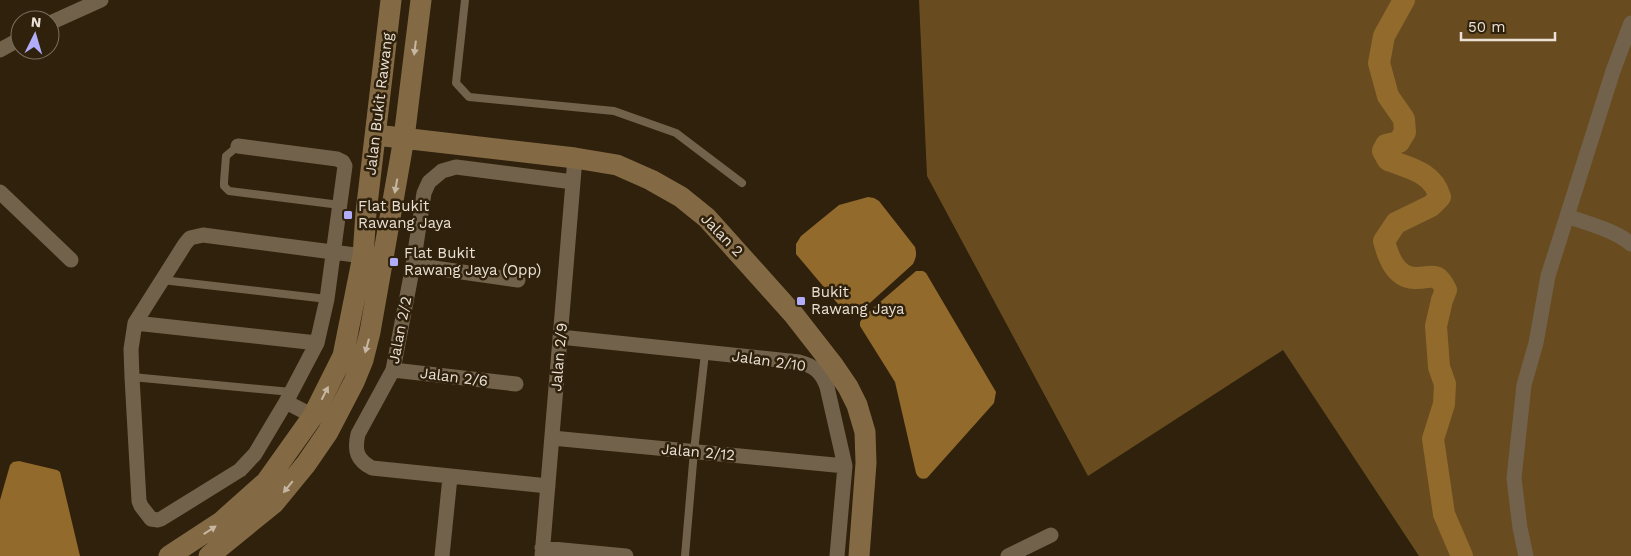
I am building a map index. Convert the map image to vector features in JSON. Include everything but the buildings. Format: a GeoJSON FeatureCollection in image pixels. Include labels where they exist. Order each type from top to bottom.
{"type":"FeatureCollection","features":[{"type":"Feature","properties":{"kind":"street"},"geometry":{"type":"LineString","coordinates":[[60,18],[101,0]]}},
{"type":"Feature","properties":{"kind":"street","name":"Jalan Bukit Rawang"},"geometry":{"type":"LineString","coordinates":[[170,556],[222,522],[266,482],[313,416],[343,356],[363,256],[366,213],[392,0]]}},
{"type":"Feature","properties":{"kind":"street","name":"Jalan Bukit Rawang"},"geometry":{"type":"LineString","coordinates":[[209,556],[274,503],[306,464],[328,432],[354,382],[363,360],[370,332],[404,138],[421,0]]}},
{"type":"Feature","properties":{"kind":"street"},"geometry":{"type":"LineString","coordinates":[[1526,556],[1520,528],[1514,478],[1524,385],[1536,343],[1548,276],[1613,71],[1631,24]]}},
{"type":"Feature","properties":{"kind":"street","name":"Jalan 2"},"geometry":{"type":"LineString","coordinates":[[376,135],[575,158],[618,165],[651,180],[681,197],[700,212],[781,300],[848,386],[865,432],[866,463],[858,556]]}},
{"type":"Feature","properties":{"kind":"street"},"geometry":{"type":"LineString","coordinates":[[238,146],[340,160],[343,162],[345,169],[334,251],[327,299],[317,343],[255,454],[240,470],[161,519],[154,520],[148,517],[139,501],[132,349],[136,323],[187,240],[198,235],[334,251],[363,256]]}},
{"type":"Feature","properties":{"kind":"street","name":"Jalan 2/9"},"geometry":{"type":"LineString","coordinates":[[542,552],[575,158]]}},
{"type":"Feature","properties":{"kind":"street","name":"Jalan 2/2"},"geometry":{"type":"LineString","coordinates":[[548,486],[372,468],[363,463],[358,455],[356,444],[358,434],[393,370],[413,265],[424,193],[429,182],[442,171],[456,167],[574,182]]}},
{"type":"Feature","properties":{"kind":"street"},"geometry":{"type":"LineString","coordinates":[[0,192],[71,260]]}},
{"type":"Feature","properties":{"kind":"street"},"geometry":{"type":"LineString","coordinates":[[1566,216],[1611,232],[1631,244]]}},
{"type":"Feature","properties":{"kind":"street"},"geometry":{"type":"LineString","coordinates":[[413,265],[518,280]]}},
{"type":"Feature","properties":{"kind":"street"},"geometry":{"type":"LineString","coordinates":[[136,323],[317,343]]}},
{"type":"Feature","properties":{"kind":"street","name":"Jalan 2/10"},"geometry":{"type":"LineString","coordinates":[[560,337],[799,362],[808,364],[819,371],[827,386],[844,466],[837,556]]}},
{"type":"Feature","properties":{"kind":"street","name":"Jalan 2/6"},"geometry":{"type":"LineString","coordinates":[[393,370],[516,384]]}},
{"type":"Feature","properties":{"kind":"street"},"geometry":{"type":"LineString","coordinates":[[288,397],[313,416]]}},
{"type":"Feature","properties":{"kind":"street","name":"Jalan 2/12"},"geometry":{"type":"LineString","coordinates":[[552,438],[844,466]]}},
{"type":"Feature","properties":{"kind":"street"},"geometry":{"type":"LineString","coordinates":[[442,556],[450,477]]}},
{"type":"Feature","properties":{"kind":"street"},"geometry":{"type":"LineString","coordinates":[[1008,556],[1051,535]]}},
{"type":"Feature","properties":{"kind":"street"},"geometry":{"type":"LineString","coordinates":[[542,552],[626,556]]}},
{"type":"Feature","properties":{"kind":"lane"},"geometry":{"type":"LineString","coordinates":[[465,0],[456,84],[469,98],[614,111],[676,133],[742,183]]}},
{"type":"Feature","properties":{"kind":"lane"},"geometry":{"type":"LineString","coordinates":[[238,146],[226,156],[224,186],[229,191],[340,205]]}},
{"type":"Feature","properties":{"kind":"lane"},"geometry":{"type":"LineString","coordinates":[[162,280],[327,299]]}},
{"type":"Feature","properties":{"kind":"lane"},"geometry":{"type":"LineString","coordinates":[[685,556],[705,353]]}},
{"type":"Feature","properties":{"kind":"lane"},"geometry":{"type":"LineString","coordinates":[[132,377],[288,397]]}},
{"type":"Feature","properties":{"kind":"shaded area"},"geometry":{"type":"Polygon","coordinates":[[[919,0],[1631,0],[1631,556],[1419,556],[1283,350],[1088,476],[927,176],[919,0]]]}},
{"type":"Feature","properties":{"kind":"shaded area"},"geometry":{"type":"Polygon","coordinates":[[[868,197],[879,201],[915,247],[916,256],[913,264],[861,311],[848,312],[844,311],[796,254],[796,244],[801,236],[839,205],[868,197]]]}},
{"type":"Feature","properties":{"kind":"shaded area"},"geometry":{"type":"Polygon","coordinates":[[[916,271],[926,273],[996,392],[994,403],[927,478],[923,479],[916,473],[895,382],[860,326],[864,316],[916,271]]]}},
{"type":"Feature","properties":{"kind":"shaded area"},"geometry":{"type":"Polygon","coordinates":[[[19,461],[60,472],[80,556],[0,556],[0,500],[10,465],[13,462],[19,461]]]}},
{"type":"Feature","properties":{"kind":"waterway"},"geometry":{"type":"LineString","coordinates":[[1404,0],[1384,36],[1379,63],[1388,96],[1404,119],[1405,132],[1399,142],[1386,145],[1383,151],[1388,160],[1426,176],[1437,189],[1440,197],[1431,206],[1396,223],[1384,241],[1393,265],[1402,274],[1414,278],[1436,277],[1446,290],[1436,326],[1439,367],[1445,384],[1444,404],[1433,439],[1444,514],[1462,556]]}},
{"type":"Feature","properties":{"kind":"place","name":"Flat Bukit Rawang Jaya"},"geometry":{"type":"Point","coordinates":[348,215]}},
{"type":"Feature","properties":{"kind":"place","name":"Flat Bukit Rawang Jaya (Opp)"},"geometry":{"type":"Point","coordinates":[394,262]}},
{"type":"Feature","properties":{"kind":"place","name":"Bukit Rawang Jaya"},"geometry":{"type":"Point","coordinates":[801,301]}}]}
